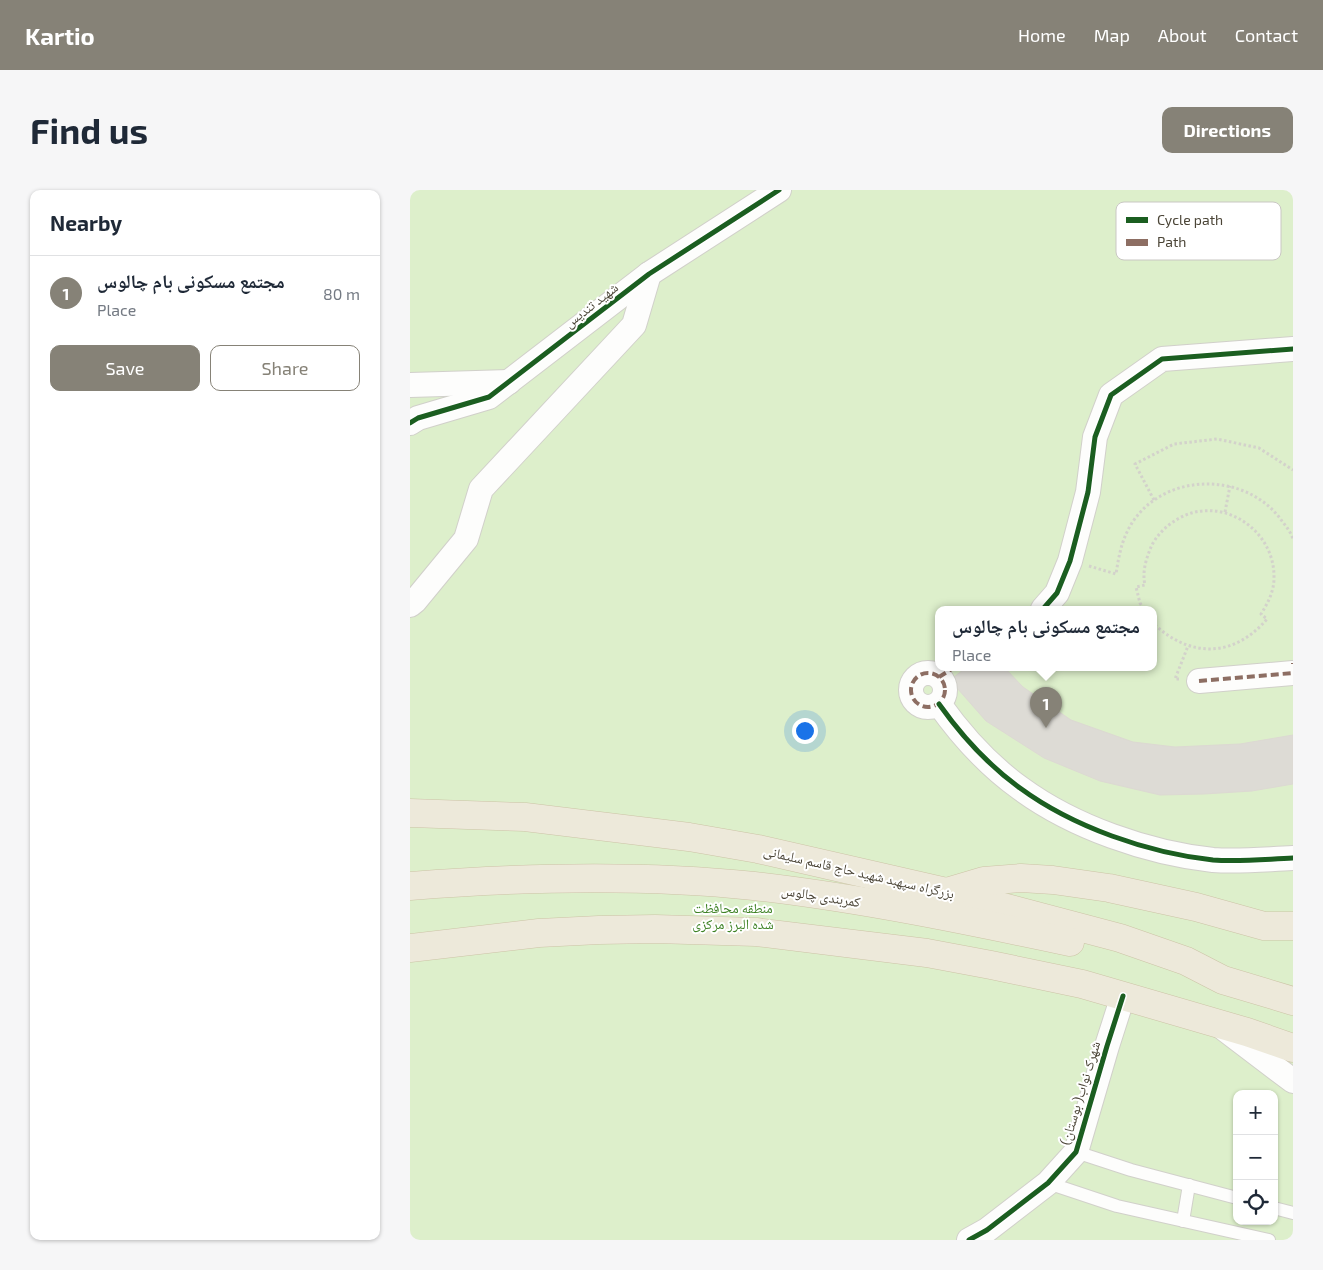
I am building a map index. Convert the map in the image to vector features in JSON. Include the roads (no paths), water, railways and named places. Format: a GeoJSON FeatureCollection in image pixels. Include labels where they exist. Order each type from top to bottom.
{"type":"FeatureCollection","features":[{"type":"Feature","properties":{"kind":"highway","name":"بزرگراه سپهبد شهید حاج قاسم سلیمانی"},"geometry":{"type":"LineString","coordinates":[[410,813],[525,817],[689,837],[758,849],[946,892],[1120,938],[1186,962],[1224,980],[1293,1001]]}},
{"type":"Feature","properties":{"kind":"highway"},"geometry":{"type":"LineString","coordinates":[[893,908],[984,881],[1021,878],[1053,880],[1109,888],[1196,907],[1264,926],[1293,926]]}},
{"type":"Feature","properties":{"kind":"highway","name":"کمربندی چالوس"},"geometry":{"type":"LineString","coordinates":[[410,886],[484,880],[640,879],[752,886],[831,897],[997,927],[1098,948],[1224,980]]}},
{"type":"Feature","properties":{"kind":"highway"},"geometry":{"type":"LineString","coordinates":[[410,948],[539,933],[599,930],[655,929],[756,932],[927,953],[1082,984],[1216,1022],[1293,1048]]}},
{"type":"Feature","properties":{"kind":"street","name":"شهید تندیس"},"geometry":{"type":"LineString","coordinates":[[410,423],[418,418],[489,397],[649,274],[780,190]]}},
{"type":"Feature","properties":{"kind":"street"},"geometry":{"type":"LineString","coordinates":[[410,605],[466,539],[482,489],[634,325],[649,274]]}},
{"type":"Feature","properties":{"kind":"street"},"geometry":{"type":"LineString","coordinates":[[1046,606],[1057,593],[1070,561],[1088,492],[1094,437],[1111,396],[1162,359],[1293,349]]}},
{"type":"Feature","properties":{"kind":"street"},"geometry":{"type":"LineString","coordinates":[[410,385],[509,382]]}},
{"type":"Feature","properties":{"kind":"street"},"geometry":{"type":"LineString","coordinates":[[947,672],[943,682],[945,694],[938,704],[928,708],[914,701],[910,690],[914,680],[923,674],[947,672]]}},
{"type":"Feature","properties":{"kind":"street"},"geometry":{"type":"LineString","coordinates":[[1199,681],[1293,673]]}},
{"type":"Feature","properties":{"kind":"street"},"geometry":{"type":"LineString","coordinates":[[938,704],[958,730],[989,762],[1018,787],[1040,802],[1083,824],[1121,839],[1166,852],[1214,860],[1293,858]]}},
{"type":"Feature","properties":{"kind":"street","name":"شهرک نواب( بوستان)"},"geometry":{"type":"LineString","coordinates":[[969,1240],[987,1230],[1048,1184],[1076,1152],[1106,1046],[1123,996]]}},
{"type":"Feature","properties":{"kind":"street"},"geometry":{"type":"LineString","coordinates":[[1216,1022],[1293,1082]]}},
{"type":"Feature","properties":{"kind":"lane"},"geometry":{"type":"LineString","coordinates":[[1076,1152],[1131,1170],[1233,1197]]}},
{"type":"Feature","properties":{"kind":"lane"},"geometry":{"type":"LineString","coordinates":[[1048,1184],[1118,1206],[1269,1240]]}},
{"type":"Feature","properties":{"kind":"lane"},"geometry":{"type":"LineString","coordinates":[[1183,1221],[1188,1185]]}},
{"type":"Feature","properties":{"kind":"lane"},"geometry":{"type":"LineString","coordinates":[[1278,1209],[1293,1213]]}},
{"type":"Feature","properties":{"kind":"place","name":"مجتمع مسکونی بام چالوس"},"geometry":{"type":"Point","coordinates":[1046,728]}},
{"type":"Feature","properties":{"kind":"park label","name":"منطقه محافظت شده البرز مرکزی"},"geometry":{"type":"Point","coordinates":[733,916]}}]}
